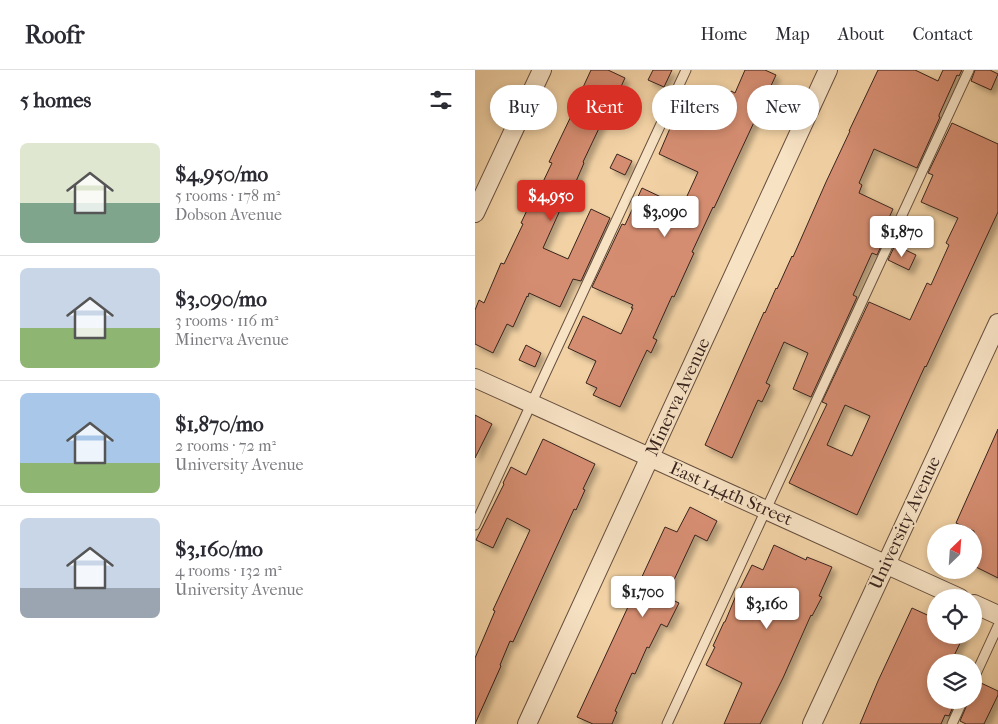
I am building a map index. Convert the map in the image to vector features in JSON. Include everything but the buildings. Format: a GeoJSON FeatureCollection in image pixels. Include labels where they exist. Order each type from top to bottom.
{"type":"FeatureCollection","features":[{"type":"Feature","properties":{"kind":"street"},"geometry":{"type":"LineString","coordinates":[[475,213],[542,70]]}},
{"type":"Feature","properties":{"kind":"street","name":"Minerva Avenue"},"geometry":{"type":"LineString","coordinates":[[527,724],[828,70]]}},
{"type":"Feature","properties":{"kind":"street","name":"University Avenue"},"geometry":{"type":"LineString","coordinates":[[812,724],[998,322]]}},
{"type":"Feature","properties":{"kind":"street","name":"East 144th Street"},"geometry":{"type":"LineString","coordinates":[[475,378],[940,589]]}},
{"type":"Feature","properties":{"kind":"street"},"geometry":{"type":"LineString","coordinates":[[982,608],[998,615]]}},
{"type":"Feature","properties":{"kind":"lane"},"geometry":{"type":"LineString","coordinates":[[475,525],[686,70]]}},
{"type":"Feature","properties":{"kind":"lane"},"geometry":{"type":"LineString","coordinates":[[667,724],[969,70]]}},
{"type":"Feature","properties":{"kind":"lane"},"geometry":{"type":"LineString","coordinates":[[982,661],[998,626]]}},
{"type":"Feature","properties":{"kind":"lane"},"geometry":{"type":"LineString","coordinates":[[952,724],[959,709]]}}]}
